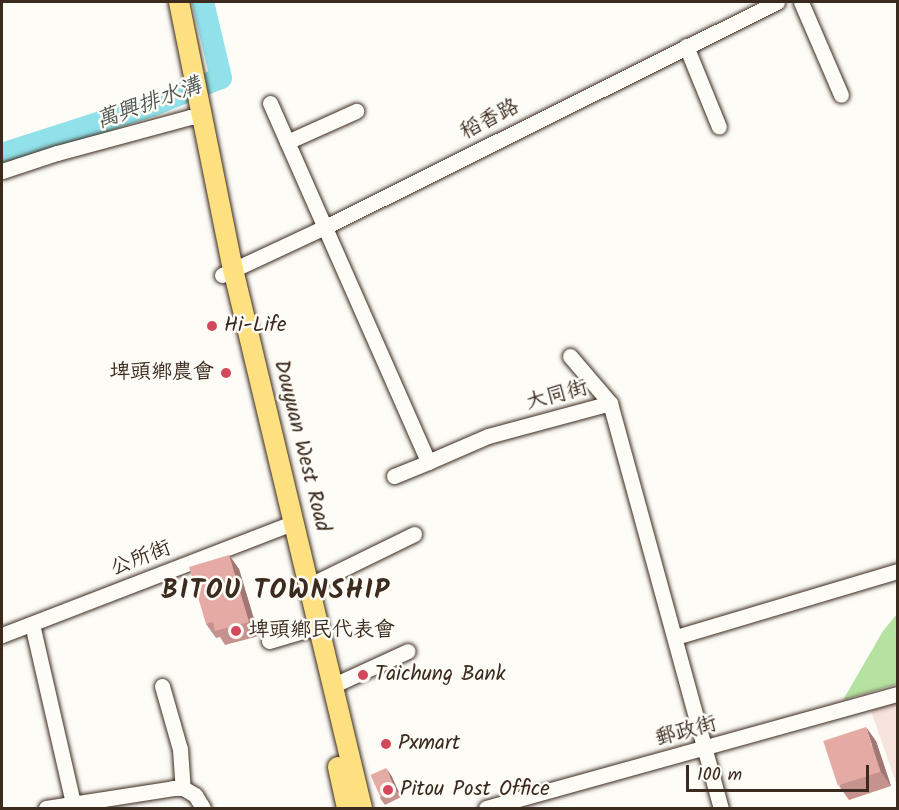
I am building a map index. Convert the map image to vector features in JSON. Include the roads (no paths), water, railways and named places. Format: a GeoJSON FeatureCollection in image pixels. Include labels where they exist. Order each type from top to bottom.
{"type":"FeatureCollection","features":[{"type":"Feature","properties":{"kind":"main road"},"geometry":{"type":"LineString","coordinates":[[166,2],[194,107]]}},
{"type":"Feature","properties":{"kind":"main road"},"geometry":{"type":"LineString","coordinates":[[179,2],[194,107]]}},
{"type":"Feature","properties":{"kind":"main road","name":"Douyuan West Road"},"geometry":{"type":"LineString","coordinates":[[194,107],[227,272],[314,627],[347,808]]}},
{"type":"Feature","properties":{"kind":"main road","name":"Douyuan West Road"},"geometry":{"type":"LineString","coordinates":[[289,524],[310,585],[314,627],[334,685],[362,808]]}},
{"type":"Feature","properties":{"kind":"street","name":"稻香路"},"geometry":{"type":"LineString","coordinates":[[227,272],[325,227],[686,46],[759,5],[777,2]]}},
{"type":"Feature","properties":{"kind":"street"},"geometry":{"type":"LineString","coordinates":[[801,2],[841,95]]}},
{"type":"Feature","properties":{"kind":"street"},"geometry":{"type":"LineString","coordinates":[[686,46],[719,127]]}},
{"type":"Feature","properties":{"kind":"street"},"geometry":{"type":"LineString","coordinates":[[270,103],[428,462]]}},
{"type":"Feature","properties":{"kind":"street"},"geometry":{"type":"LineString","coordinates":[[2,171],[194,107]]}},
{"type":"Feature","properties":{"kind":"street"},"geometry":{"type":"LineString","coordinates":[[287,142],[356,111]]}},
{"type":"Feature","properties":{"kind":"street"},"geometry":{"type":"LineString","coordinates":[[570,356],[610,403]]}},
{"type":"Feature","properties":{"kind":"street","name":"大同街"},"geometry":{"type":"LineString","coordinates":[[394,476],[488,436],[610,403],[676,637],[721,808]]}},
{"type":"Feature","properties":{"kind":"street","name":"公所街"},"geometry":{"type":"LineString","coordinates":[[2,635],[289,524]]}},
{"type":"Feature","properties":{"kind":"street"},"geometry":{"type":"LineString","coordinates":[[310,585],[414,534]]}},
{"type":"Feature","properties":{"kind":"street"},"geometry":{"type":"LineString","coordinates":[[676,637],[897,571]]}},
{"type":"Feature","properties":{"kind":"street"},"geometry":{"type":"LineString","coordinates":[[32,624],[74,806]]}},
{"type":"Feature","properties":{"kind":"street"},"geometry":{"type":"LineString","coordinates":[[269,641],[314,627]]}},
{"type":"Feature","properties":{"kind":"street"},"geometry":{"type":"LineString","coordinates":[[334,685],[408,651]]}},
{"type":"Feature","properties":{"kind":"street"},"geometry":{"type":"LineString","coordinates":[[162,686],[180,749],[183,788]]}},
{"type":"Feature","properties":{"kind":"street","name":"郵政街"},"geometry":{"type":"LineString","coordinates":[[486,808],[897,694]]}},
{"type":"Feature","properties":{"kind":"street"},"geometry":{"type":"LineString","coordinates":[[46,808],[74,806],[183,788],[195,795],[203,808]]}},
{"type":"Feature","properties":{"kind":"waterway","name":"萬興排水溝"},"geometry":{"type":"LineString","coordinates":[[2,154],[151,106],[221,78],[203,2]]}},
{"type":"Feature","properties":{"kind":"place","name":"Hi-Life"},"geometry":{"type":"Point","coordinates":[212,326]}},
{"type":"Feature","properties":{"kind":"place","name":"埤頭鄉農會"},"geometry":{"type":"Point","coordinates":[226,373]}},
{"type":"Feature","properties":{"kind":"place","name":"埤頭鄉民代表會"},"geometry":{"type":"Point","coordinates":[236,631]}},
{"type":"Feature","properties":{"kind":"place","name":"Taichung Bank"},"geometry":{"type":"Point","coordinates":[363,675]}},
{"type":"Feature","properties":{"kind":"place","name":"Pxmart"},"geometry":{"type":"Point","coordinates":[386,744]}},
{"type":"Feature","properties":{"kind":"place","name":"Pitou Post Office"},"geometry":{"type":"Point","coordinates":[388,790]}},
{"type":"Feature","properties":{"kind":"district","name":"BITOU TOWNSHIP"},"geometry":{"type":"Point","coordinates":[276,591]}}]}
